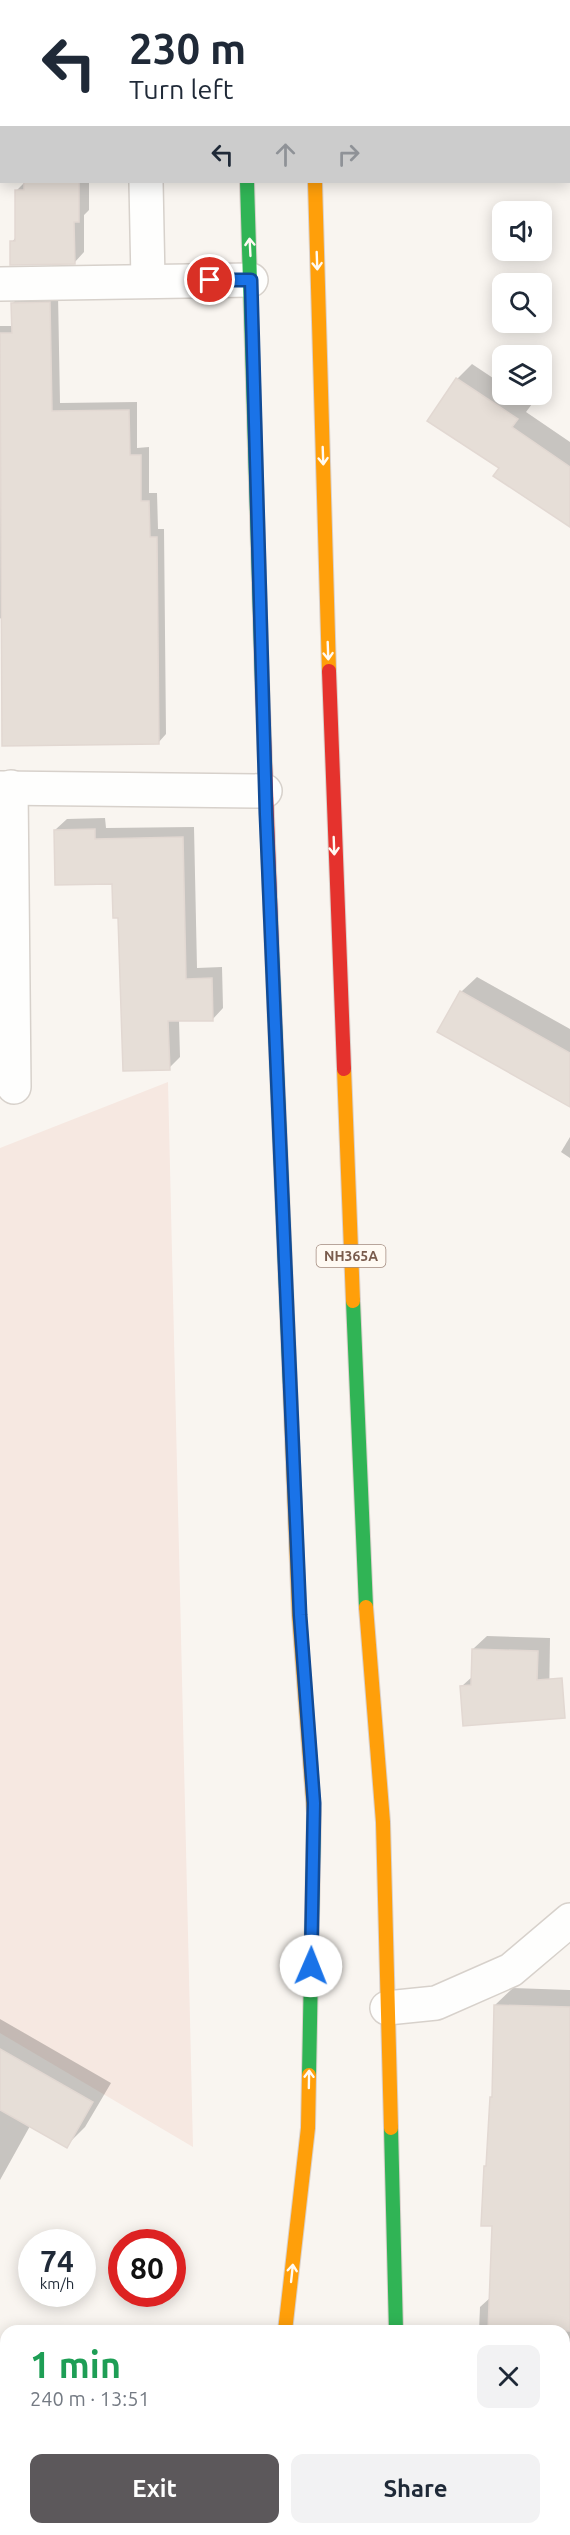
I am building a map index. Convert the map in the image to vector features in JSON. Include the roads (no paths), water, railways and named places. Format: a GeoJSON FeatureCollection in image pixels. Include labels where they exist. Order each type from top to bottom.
{"type":"FeatureCollection","features":[{"type":"Feature","properties":{"kind":"highway"},"geometry":{"type":"LineString","coordinates":[[247,183],[265,791],[299,1603],[314,1803],[308,2128],[286,2325]]}},
{"type":"Feature","properties":{"kind":"highway","name":"NH365A"},"geometry":{"type":"LineString","coordinates":[[315,183],[333,825],[366,1613],[383,1822],[396,2325]]}},
{"type":"Feature","properties":{"kind":"street"},"geometry":{"type":"LineString","coordinates":[[146,183],[148,281]]}},
{"type":"Feature","properties":{"kind":"street"},"geometry":{"type":"LineString","coordinates":[[0,284],[251,280]]}},
{"type":"Feature","properties":{"kind":"street"},"geometry":{"type":"LineString","coordinates":[[14,1087],[5,787],[265,791]]}},
{"type":"Feature","properties":{"kind":"street"},"geometry":{"type":"LineString","coordinates":[[387,2008],[436,2003],[511,1970],[570,1920]]}}]}
